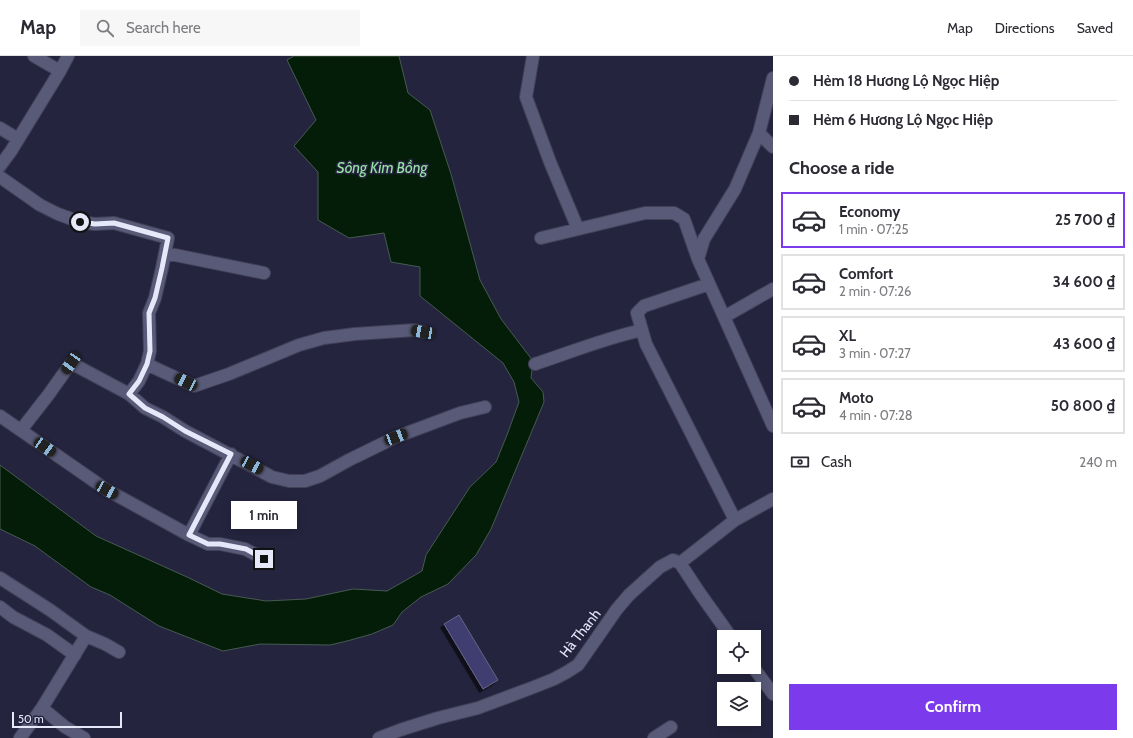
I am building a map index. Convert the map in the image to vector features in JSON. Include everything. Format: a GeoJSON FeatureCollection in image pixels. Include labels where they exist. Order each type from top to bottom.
{"type":"FeatureCollection","features":[{"type":"Feature","properties":{"kind":"street"},"geometry":{"type":"LineString","coordinates":[[34,56],[60,71]]}},
{"type":"Feature","properties":{"kind":"street"},"geometry":{"type":"LineString","coordinates":[[0,166],[68,56]]}},
{"type":"Feature","properties":{"kind":"street"},"geometry":{"type":"LineString","coordinates":[[533,56],[526,97],[550,162],[578,230]]}},
{"type":"Feature","properties":{"kind":"street"},"geometry":{"type":"LineString","coordinates":[[698,259],[704,239],[736,189],[759,133],[773,78]]}},
{"type":"Feature","properties":{"kind":"street"},"geometry":{"type":"LineString","coordinates":[[0,128],[18,139]]}},
{"type":"Feature","properties":{"kind":"street"},"geometry":{"type":"LineString","coordinates":[[759,133],[773,146]]}},
{"type":"Feature","properties":{"kind":"street"},"geometry":{"type":"LineString","coordinates":[[0,177],[40,205],[58,214],[80,222],[95,224],[114,223],[168,238],[155,298],[149,313],[150,351],[147,364],[139,381],[129,394]]}},
{"type":"Feature","properties":{"kind":"street"},"geometry":{"type":"LineString","coordinates":[[541,238],[645,213],[674,213],[684,219],[698,259],[773,426]]}},
{"type":"Feature","properties":{"kind":"street"},"geometry":{"type":"LineString","coordinates":[[165,253],[264,273]]}},
{"type":"Feature","properties":{"kind":"street"},"geometry":{"type":"LineString","coordinates":[[709,284],[644,306],[637,313],[646,344],[736,520]]}},
{"type":"Feature","properties":{"kind":"street"},"geometry":{"type":"LineString","coordinates":[[724,317],[773,289]]}},
{"type":"Feature","properties":{"kind":"street"},"geometry":{"type":"LineString","coordinates":[[147,364],[194,386],[299,345],[324,338],[415,330],[423,332]]}},
{"type":"Feature","properties":{"kind":"street"},"geometry":{"type":"LineString","coordinates":[[535,364],[613,337],[642,330]]}},
{"type":"Feature","properties":{"kind":"street"},"geometry":{"type":"LineString","coordinates":[[21,430],[71,363],[129,394],[145,408],[185,431],[272,477],[289,481],[305,481],[320,476],[396,437],[460,413],[485,407]]}},
{"type":"Feature","properties":{"kind":"street"},"geometry":{"type":"LineString","coordinates":[[0,416],[107,490],[189,535],[208,544],[220,544],[246,549],[264,559]]}},
{"type":"Feature","properties":{"kind":"street"},"geometry":{"type":"LineString","coordinates":[[189,535],[231,454]]}},
{"type":"Feature","properties":{"kind":"street"},"geometry":{"type":"LineString","coordinates":[[726,630],[680,563],[736,520],[773,499]]}},
{"type":"Feature","properties":{"kind":"street","name":"Hà Thanh"},"geometry":{"type":"LineString","coordinates":[[380,738],[438,718],[478,708],[548,682],[567,672],[578,665],[617,609],[630,595],[660,567],[673,560],[680,563]]}},
{"type":"Feature","properties":{"kind":"street"},"geometry":{"type":"LineString","coordinates":[[0,578],[50,610],[86,636],[119,652]]}},
{"type":"Feature","properties":{"kind":"street"},"geometry":{"type":"LineString","coordinates":[[0,607],[13,617],[47,635],[75,654]]}},
{"type":"Feature","properties":{"kind":"street"},"geometry":{"type":"LineString","coordinates":[[20,738],[42,708],[86,636]]}},
{"type":"Feature","properties":{"kind":"street"},"geometry":{"type":"LineString","coordinates":[[758,674],[773,694]]}},
{"type":"Feature","properties":{"kind":"street"},"geometry":{"type":"LineString","coordinates":[[42,708],[65,727],[84,738]]}},
{"type":"Feature","properties":{"kind":"street"},"geometry":{"type":"LineString","coordinates":[[654,738],[671,727]]}},
{"type":"Feature","properties":{"kind":"water","name":"Sông Kim Bồng"},"geometry":{"type":"Polygon","coordinates":[[[294,56],[399,56],[408,93],[430,110],[451,174],[480,280],[501,319],[533,361],[531,378],[543,392],[544,402],[491,529],[476,555],[448,584],[421,597],[402,612],[393,625],[372,634],[330,645],[260,644],[223,651],[159,626],[110,595],[91,587],[35,546],[0,529],[0,465],[96,536],[222,594],[266,601],[306,599],[353,589],[387,591],[422,571],[426,555],[470,487],[496,462],[519,402],[514,382],[503,363],[420,296],[420,267],[391,262],[384,233],[349,238],[318,220],[318,172],[294,146],[316,120],[287,60],[294,56]]]}},
{"type":"Feature","properties":{"kind":"building"},"geometry":{"type":"Polygon","coordinates":[[[459,615],[498,680],[483,689],[444,624],[459,615]]]}},
{"type":"Feature","properties":{"kind":"route"},"geometry":{"type":"LineString","coordinates":[[80,222],[95,224],[114,223],[168,238],[155,298],[149,313],[150,351],[147,364],[139,381],[129,394],[145,408],[185,431],[231,454],[189,535],[208,544],[220,544],[246,549],[264,559]]}}]}
